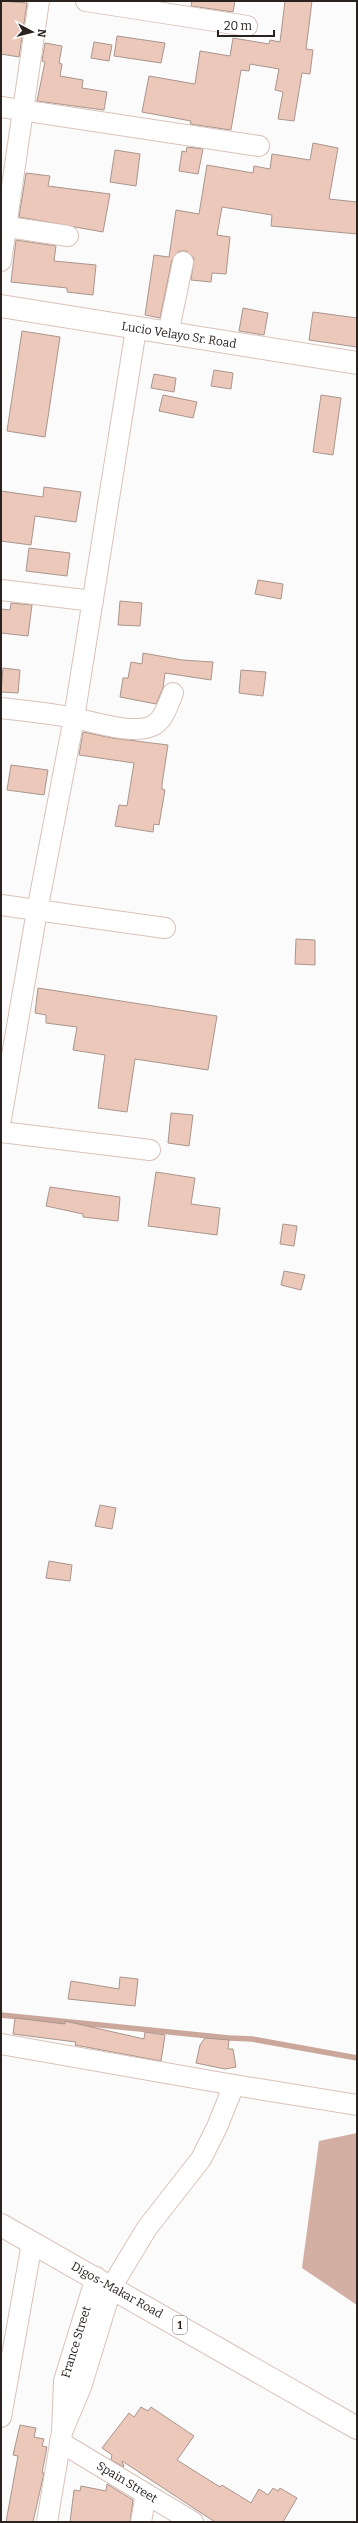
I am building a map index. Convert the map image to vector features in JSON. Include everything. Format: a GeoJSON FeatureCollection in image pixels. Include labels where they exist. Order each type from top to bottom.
{"type":"FeatureCollection","features":[{"type":"Feature","properties":{"kind":"main road","name":"Lucio Velayo Sr. Road"},"geometry":{"type":"LineString","coordinates":[[1,306],[136,329],[357,363]]}},
{"type":"Feature","properties":{"kind":"main road","name":"Digos-Makar Road"},"geometry":{"type":"LineString","coordinates":[[1,2225],[104,2282],[357,2428]]}},
{"type":"Feature","properties":{"kind":"street"},"geometry":{"type":"LineString","coordinates":[[1,260],[3,227],[23,110],[39,1]]}},
{"type":"Feature","properties":{"kind":"street"},"geometry":{"type":"LineString","coordinates":[[86,1],[247,26]]}},
{"type":"Feature","properties":{"kind":"street"},"geometry":{"type":"LineString","coordinates":[[1,107],[259,146]]}},
{"type":"Feature","properties":{"kind":"street"},"geometry":{"type":"LineString","coordinates":[[3,227],[68,236]]}},
{"type":"Feature","properties":{"kind":"street"},"geometry":{"type":"LineString","coordinates":[[168,334],[183,262]]}},
{"type":"Feature","properties":{"kind":"street"},"geometry":{"type":"LineString","coordinates":[[1,1119],[8,1033],[37,911],[74,718],[136,329]]}},
{"type":"Feature","properties":{"kind":"street"},"geometry":{"type":"LineString","coordinates":[[1,590],[93,601]]}},
{"type":"Feature","properties":{"kind":"street"},"geometry":{"type":"LineString","coordinates":[[1,708],[74,718],[101,726],[144,728],[154,726],[163,717],[174,693]]}},
{"type":"Feature","properties":{"kind":"street"},"geometry":{"type":"LineString","coordinates":[[1,905],[165,928]]}},
{"type":"Feature","properties":{"kind":"street"},"geometry":{"type":"LineString","coordinates":[[1,1132],[150,1150]]}},
{"type":"Feature","properties":{"kind":"street"},"geometry":{"type":"LineString","coordinates":[[1,2044],[357,2105]]}},
{"type":"Feature","properties":{"kind":"street","name":"France Street"},"geometry":{"type":"LineString","coordinates":[[46,2522],[61,2437],[64,2381],[79,2363],[104,2282],[201,2159],[217,2127],[234,2084]]}},
{"type":"Feature","properties":{"kind":"street"},"geometry":{"type":"LineString","coordinates":[[1,2417],[32,2243]]}},
{"type":"Feature","properties":{"kind":"street","name":"Spain Street"},"geometry":{"type":"LineString","coordinates":[[61,2437],[146,2494],[193,2522]]}},
{"type":"Feature","properties":{"kind":"street"},"geometry":{"type":"LineString","coordinates":[[141,2522],[146,2494]]}},
{"type":"Feature","properties":{"kind":"shaded area"},"geometry":{"type":"Polygon","coordinates":[[[357,2133],[357,2305],[302,2268],[319,2141],[357,2133]]]}},
{"type":"Feature","properties":{"kind":"building"},"geometry":{"type":"Polygon","coordinates":[[[1,1],[27,3],[19,57],[1,54],[1,1]]]}},
{"type":"Feature","properties":{"kind":"building"},"geometry":{"type":"Polygon","coordinates":[[[192,1],[235,1],[233,12],[191,6],[192,1]]]}},
{"type":"Feature","properties":{"kind":"building"},"geometry":{"type":"Polygon","coordinates":[[[285,1],[312,1],[306,49],[313,50],[310,74],[302,73],[294,121],[278,119],[283,92],[275,90],[279,69],[250,64],[249,71],[241,70],[231,130],[190,124],[191,121],[142,112],[149,76],[195,84],[200,51],[230,56],[233,38],[269,44],[270,40],[280,42],[285,1]]]}},
{"type":"Feature","properties":{"kind":"building"},"geometry":{"type":"Polygon","coordinates":[[[117,36],[165,43],[161,63],[114,56],[117,36]]]}},
{"type":"Feature","properties":{"kind":"building"},"geometry":{"type":"Polygon","coordinates":[[[94,42],[112,45],[109,61],[91,58],[94,42]]]}},
{"type":"Feature","properties":{"kind":"building"},"geometry":{"type":"Polygon","coordinates":[[[45,43],[62,46],[59,63],[62,64],[60,76],[83,80],[82,88],[107,92],[104,110],[37,101],[45,62],[42,61],[45,43]]]}},
{"type":"Feature","properties":{"kind":"building"},"geometry":{"type":"Polygon","coordinates":[[[313,143],[338,148],[329,199],[357,202],[357,234],[271,226],[272,215],[222,207],[217,235],[230,237],[226,274],[212,273],[211,282],[191,280],[194,258],[186,251],[179,251],[172,260],[160,318],[145,315],[154,255],[169,257],[176,210],[199,214],[207,165],[253,173],[254,166],[270,169],[272,154],[310,160],[313,143]]]}},
{"type":"Feature","properties":{"kind":"building"},"geometry":{"type":"Polygon","coordinates":[[[187,147],[203,149],[198,174],[179,171],[182,151],[186,152],[187,147]]]}},
{"type":"Feature","properties":{"kind":"building"},"geometry":{"type":"Polygon","coordinates":[[[115,150],[140,154],[136,186],[110,182],[115,150]]]}},
{"type":"Feature","properties":{"kind":"building"},"geometry":{"type":"Polygon","coordinates":[[[26,173],[50,176],[48,186],[110,194],[103,232],[19,217],[26,173]]]}},
{"type":"Feature","properties":{"kind":"building"},"geometry":{"type":"Polygon","coordinates":[[[16,240],[56,246],[54,261],[96,265],[93,295],[67,292],[67,288],[11,282],[16,240]]]}},
{"type":"Feature","properties":{"kind":"building"},"geometry":{"type":"Polygon","coordinates":[[[243,308],[268,313],[264,335],[239,331],[243,308]]]}},
{"type":"Feature","properties":{"kind":"building"},"geometry":{"type":"Polygon","coordinates":[[[313,312],[357,318],[357,347],[309,340],[313,312]]]}},
{"type":"Feature","properties":{"kind":"building"},"geometry":{"type":"Polygon","coordinates":[[[22,331],[60,337],[45,437],[7,431],[22,331]]]}},
{"type":"Feature","properties":{"kind":"building"},"geometry":{"type":"Polygon","coordinates":[[[214,370],[233,373],[231,389],[211,386],[214,370]]]}},
{"type":"Feature","properties":{"kind":"building"},"geometry":{"type":"Polygon","coordinates":[[[154,374],[176,378],[174,392],[151,388],[154,374]]]}},
{"type":"Feature","properties":{"kind":"building"},"geometry":{"type":"Polygon","coordinates":[[[163,395],[197,402],[193,418],[159,411],[163,395]]]}},
{"type":"Feature","properties":{"kind":"building"},"geometry":{"type":"Polygon","coordinates":[[[321,395],[341,398],[333,455],[313,452],[321,395]]]}},
{"type":"Feature","properties":{"kind":"building"},"geometry":{"type":"Polygon","coordinates":[[[44,487],[81,492],[76,522],[35,516],[31,545],[1,541],[1,491],[43,497],[44,487]]]}},
{"type":"Feature","properties":{"kind":"building"},"geometry":{"type":"Polygon","coordinates":[[[29,548],[70,553],[67,576],[26,571],[29,548]]]}},
{"type":"Feature","properties":{"kind":"building"},"geometry":{"type":"Polygon","coordinates":[[[258,580],[283,584],[281,599],[255,594],[258,580]]]}},
{"type":"Feature","properties":{"kind":"building"},"geometry":{"type":"Polygon","coordinates":[[[120,601],[142,603],[140,626],[118,625],[120,601]]]}},
{"type":"Feature","properties":{"kind":"building"},"geometry":{"type":"Polygon","coordinates":[[[11,603],[32,605],[28,636],[1,633],[1,609],[10,610],[11,603]]]}},
{"type":"Feature","properties":{"kind":"building"},"geometry":{"type":"Polygon","coordinates":[[[143,653],[182,660],[213,662],[211,680],[165,673],[163,688],[156,704],[120,697],[123,678],[128,678],[131,662],[142,664],[143,653]]]}},
{"type":"Feature","properties":{"kind":"building"},"geometry":{"type":"Polygon","coordinates":[[[3,668],[20,670],[18,693],[1,692],[3,668]]]}},
{"type":"Feature","properties":{"kind":"building"},"geometry":{"type":"Polygon","coordinates":[[[241,670],[266,672],[263,696],[239,693],[241,670]]]}},
{"type":"Feature","properties":{"kind":"building"},"geometry":{"type":"Polygon","coordinates":[[[83,732],[112,738],[168,745],[162,784],[162,789],[165,790],[159,825],[154,824],[153,832],[115,826],[119,805],[127,806],[134,763],[79,755],[83,732]]]}},
{"type":"Feature","properties":{"kind":"building"},"geometry":{"type":"Polygon","coordinates":[[[11,765],[48,770],[44,795],[7,790],[11,765]]]}},
{"type":"Feature","properties":{"kind":"building"},"geometry":{"type":"Polygon","coordinates":[[[296,939],[315,940],[315,965],[295,964],[296,939]]]}},
{"type":"Feature","properties":{"kind":"building"},"geometry":{"type":"Polygon","coordinates":[[[38,988],[217,1016],[208,1070],[135,1059],[127,1112],[98,1108],[105,1055],[73,1050],[77,1027],[46,1023],[46,1015],[35,1013],[38,988]]]}},
{"type":"Feature","properties":{"kind":"building"},"geometry":{"type":"Polygon","coordinates":[[[171,1113],[193,1115],[189,1146],[168,1143],[171,1113]]]}},
{"type":"Feature","properties":{"kind":"building"},"geometry":{"type":"Polygon","coordinates":[[[156,1172],[195,1178],[191,1204],[220,1208],[217,1235],[148,1226],[156,1172]]]}},
{"type":"Feature","properties":{"kind":"building"},"geometry":{"type":"Polygon","coordinates":[[[50,1187],[120,1197],[118,1221],[83,1217],[83,1214],[46,1206],[50,1187]]]}},
{"type":"Feature","properties":{"kind":"building"},"geometry":{"type":"Polygon","coordinates":[[[283,1224],[297,1226],[294,1246],[280,1244],[283,1224]]]}},
{"type":"Feature","properties":{"kind":"building"},"geometry":{"type":"Polygon","coordinates":[[[284,1271],[305,1275],[301,1290],[281,1285],[284,1271]]]}},
{"type":"Feature","properties":{"kind":"building"},"geometry":{"type":"Polygon","coordinates":[[[100,1505],[116,1508],[112,1529],[95,1526],[100,1505]]]}},
{"type":"Feature","properties":{"kind":"building"},"geometry":{"type":"Polygon","coordinates":[[[49,1561],[72,1565],[70,1581],[46,1578],[49,1561]]]}},
{"type":"Feature","properties":{"kind":"building"},"geometry":{"type":"Polygon","coordinates":[[[120,1977],[138,1979],[135,2006],[68,1999],[71,1981],[119,1989],[120,1977]]]}},
{"type":"Feature","properties":{"kind":"building"},"geometry":{"type":"Polygon","coordinates":[[[15,2018],[65,2024],[65,2021],[144,2039],[145,2032],[165,2035],[161,2061],[75,2045],[76,2042],[13,2034],[15,2018]]]}},
{"type":"Feature","properties":{"kind":"building"},"geometry":{"type":"Polygon","coordinates":[[[205,2038],[229,2040],[228,2049],[233,2049],[236,2067],[225,2069],[196,2063],[200,2045],[205,2038]]]}},
{"type":"Feature","properties":{"kind":"building"},"geometry":{"type":"Polygon","coordinates":[[[141,2407],[148,2411],[151,2407],[194,2436],[177,2460],[220,2487],[222,2485],[251,2503],[259,2489],[268,2495],[273,2488],[278,2491],[280,2488],[297,2498],[283,2522],[215,2522],[122,2461],[124,2467],[111,2460],[112,2455],[102,2448],[129,2413],[134,2417],[141,2407]]]}},
{"type":"Feature","properties":{"kind":"building"},"geometry":{"type":"Polygon","coordinates":[[[20,2425],[36,2428],[34,2437],[44,2439],[42,2446],[47,2447],[42,2473],[44,2473],[33,2522],[6,2522],[18,2456],[13,2455],[20,2425]]]}},
{"type":"Feature","properties":{"kind":"building"},"geometry":{"type":"Polygon","coordinates":[[[107,2484],[133,2500],[130,2522],[70,2522],[74,2490],[80,2491],[81,2486],[106,2491],[107,2484]]]}},
{"type":"Feature","properties":{"kind":"waterway"},"geometry":{"type":"LineString","coordinates":[[1,2015],[252,2039],[357,2058]]}}]}
